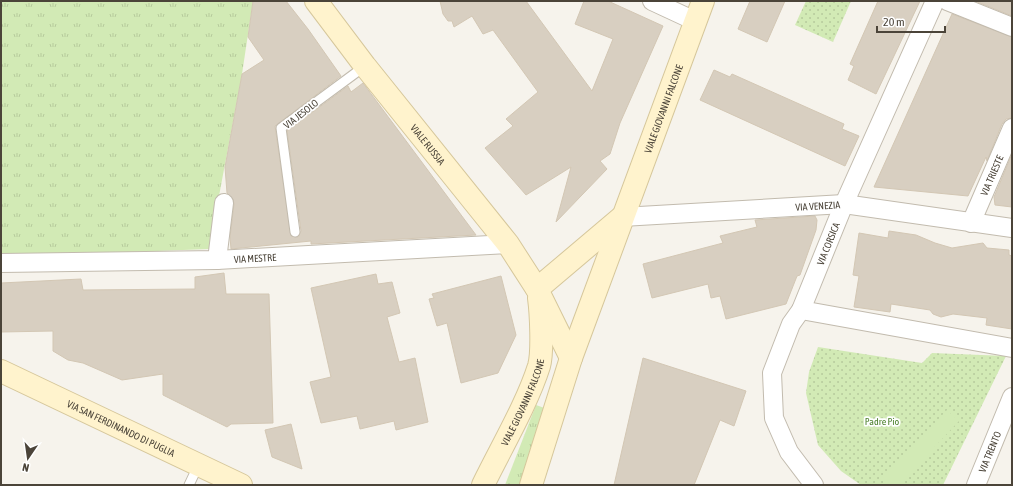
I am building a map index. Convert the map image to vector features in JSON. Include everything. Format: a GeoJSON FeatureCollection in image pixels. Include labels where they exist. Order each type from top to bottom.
{"type":"FeatureCollection","features":[{"type":"Feature","properties":{"kind":"main road","name":"VIALE RUSSIA"},"geometry":{"type":"LineString","coordinates":[[316,1],[365,66],[508,244],[537,289]]}},
{"type":"Feature","properties":{"kind":"main road","name":"VIALE GIOVANNI FALCONE"},"geometry":{"type":"LineString","coordinates":[[531,485],[571,358],[703,1]]}},
{"type":"Feature","properties":{"kind":"main road","name":"VIALE GIOVANNI FALCONE"},"geometry":{"type":"LineString","coordinates":[[483,485],[525,399],[540,364],[541,316],[537,289],[622,217]]}},
{"type":"Feature","properties":{"kind":"main road"},"geometry":{"type":"LineString","coordinates":[[537,289],[571,358]]}},
{"type":"Feature","properties":{"kind":"main road","name":"VIA SAN FERDINANDO DI PUGLIA"},"geometry":{"type":"LineString","coordinates":[[1,371],[194,476],[241,485]]}},
{"type":"Feature","properties":{"kind":"street"},"geometry":{"type":"LineString","coordinates":[[652,1],[695,21]]}},
{"type":"Feature","properties":{"kind":"street","name":"VIA CORSICA"},"geometry":{"type":"LineString","coordinates":[[814,485],[789,452],[774,418],[772,373],[791,324],[801,310],[844,204],[935,1]]}},
{"type":"Feature","properties":{"kind":"street"},"geometry":{"type":"LineString","coordinates":[[947,1],[1012,27]]}},
{"type":"Feature","properties":{"kind":"street","name":"VIA TRIESTE"},"geometry":{"type":"LineString","coordinates":[[972,223],[1012,128]]}},
{"type":"Feature","properties":{"kind":"street"},"geometry":{"type":"LineString","coordinates":[[217,260],[224,203]]}},
{"type":"Feature","properties":{"kind":"street","name":"VIA VENEZIA"},"geometry":{"type":"LineString","coordinates":[[622,217],[844,204],[1012,228]]}},
{"type":"Feature","properties":{"kind":"street","name":"VIA MESTRE"},"geometry":{"type":"LineString","coordinates":[[1,263],[217,260],[508,244]]}},
{"type":"Feature","properties":{"kind":"street"},"geometry":{"type":"LineString","coordinates":[[801,310],[1012,348]]}},
{"type":"Feature","properties":{"kind":"street","name":"VIA TRENTO"},"geometry":{"type":"LineString","coordinates":[[976,485],[1012,397]]}},
{"type":"Feature","properties":{"kind":"lane","name":"VIA JESOLO"},"geometry":{"type":"LineString","coordinates":[[295,232],[281,128],[365,66]]}},
{"type":"Feature","properties":{"kind":"green space"},"geometry":{"type":"Polygon","coordinates":[[[1,1],[253,1],[242,74],[209,249],[1,257],[1,1]]]}},
{"type":"Feature","properties":{"kind":"green space"},"geometry":{"type":"Polygon","coordinates":[[[806,1],[851,1],[833,42],[795,25],[806,1]]]}},
{"type":"Feature","properties":{"kind":"green space","name":"Padre Pio"},"geometry":{"type":"Polygon","coordinates":[[[818,347],[922,363],[932,353],[1006,356],[943,485],[861,485],[841,471],[818,445],[806,393],[809,372],[818,347]]]}},
{"type":"Feature","properties":{"kind":"green space"},"geometry":{"type":"Polygon","coordinates":[[[536,405],[550,410],[521,485],[505,485],[536,405]]]}},
{"type":"Feature","properties":{"kind":"green space"},"geometry":{"type":"Polygon","coordinates":[[[947,410],[959,421],[899,485],[890,485],[883,478],[947,410]]]}},
{"type":"Feature","properties":{"kind":"building"},"geometry":{"type":"Polygon","coordinates":[[[253,1],[286,1],[341,76],[275,126],[291,236],[298,237],[301,231],[287,131],[348,86],[351,92],[363,83],[476,235],[311,244],[311,241],[231,249],[230,237],[234,204],[233,199],[227,193],[225,167],[242,74],[264,60],[248,37],[253,1]]]}},
{"type":"Feature","properties":{"kind":"building"},"geometry":{"type":"Polygon","coordinates":[[[440,1],[526,1],[592,91],[613,39],[575,24],[584,1],[608,1],[663,26],[620,123],[610,154],[600,161],[607,169],[556,222],[571,167],[526,195],[485,148],[513,126],[506,119],[538,92],[493,30],[483,34],[472,16],[454,27],[452,21],[448,21],[443,14],[440,1]]]}},
{"type":"Feature","properties":{"kind":"building"},"geometry":{"type":"Polygon","coordinates":[[[750,1],[785,1],[767,42],[738,29],[750,1]]]}},
{"type":"Feature","properties":{"kind":"building"},"geometry":{"type":"Polygon","coordinates":[[[878,1],[920,1],[876,94],[848,80],[854,66],[850,64],[878,1]]]}},
{"type":"Feature","properties":{"kind":"building"},"geometry":{"type":"Polygon","coordinates":[[[975,1],[1012,1],[1012,16],[975,1]]]}},
{"type":"Feature","properties":{"kind":"building"},"geometry":{"type":"Polygon","coordinates":[[[952,14],[1012,37],[1012,118],[1006,119],[1002,124],[987,161],[986,157],[968,196],[874,187],[952,14]]]}},
{"type":"Feature","properties":{"kind":"building"},"geometry":{"type":"Polygon","coordinates":[[[714,70],[730,77],[732,74],[844,124],[842,129],[859,136],[845,166],[700,100],[714,70]]]}},
{"type":"Feature","properties":{"kind":"building"},"geometry":{"type":"Polygon","coordinates":[[[1012,154],[1012,207],[995,205],[994,197],[1012,154]]]}},
{"type":"Feature","properties":{"kind":"building"},"geometry":{"type":"Polygon","coordinates":[[[815,216],[817,220],[816,230],[800,275],[797,276],[786,304],[726,319],[720,296],[711,298],[708,284],[652,298],[643,264],[723,243],[720,236],[757,227],[755,220],[815,216]]]}},
{"type":"Feature","properties":{"kind":"building"},"geometry":{"type":"Polygon","coordinates":[[[889,231],[916,235],[952,248],[983,243],[987,248],[1009,250],[1009,255],[1012,256],[1012,329],[986,325],[987,318],[953,314],[941,317],[933,314],[930,310],[891,304],[890,312],[854,307],[859,276],[853,275],[859,233],[888,238],[889,231]]]}},
{"type":"Feature","properties":{"kind":"building"},"geometry":{"type":"Polygon","coordinates":[[[224,273],[226,294],[269,294],[273,423],[231,424],[227,427],[163,395],[163,374],[122,380],[83,363],[68,360],[53,351],[53,331],[1,332],[1,283],[81,279],[83,290],[195,289],[195,277],[224,273]]]}},
{"type":"Feature","properties":{"kind":"building"},"geometry":{"type":"Polygon","coordinates":[[[376,274],[378,284],[392,282],[400,313],[387,317],[399,362],[415,358],[428,422],[396,430],[394,421],[360,429],[357,416],[321,423],[310,382],[331,377],[311,288],[376,274]]]}},
{"type":"Feature","properties":{"kind":"building"},"geometry":{"type":"Polygon","coordinates":[[[501,276],[516,335],[498,373],[461,383],[447,323],[437,326],[429,299],[434,298],[432,294],[501,276]]]}},
{"type":"Feature","properties":{"kind":"building"},"geometry":{"type":"Polygon","coordinates":[[[643,358],[746,391],[734,426],[720,420],[694,485],[614,485],[643,358]]]}},
{"type":"Feature","properties":{"kind":"building"},"geometry":{"type":"Polygon","coordinates":[[[291,424],[302,469],[272,457],[265,430],[291,424]]]}}]}
